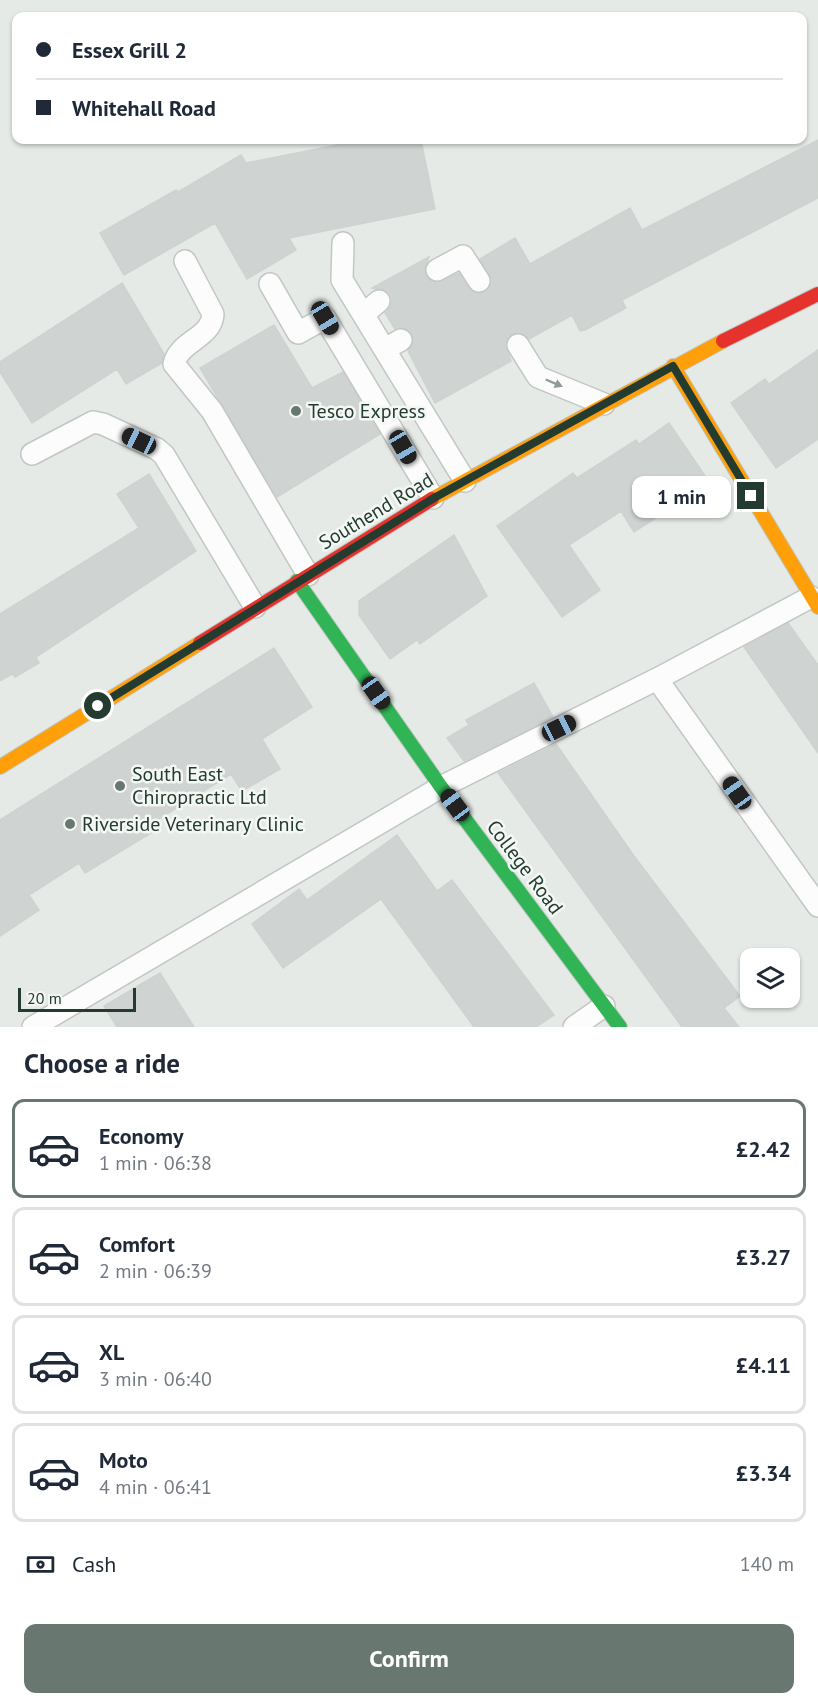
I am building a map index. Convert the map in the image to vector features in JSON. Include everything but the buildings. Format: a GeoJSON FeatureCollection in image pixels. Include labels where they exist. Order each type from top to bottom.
{"type":"FeatureCollection","features":[{"type":"Feature","properties":{"kind":"main road","name":"Southend Road"},"geometry":{"type":"LineString","coordinates":[[0,767],[434,498],[673,366],[818,294]]}},
{"type":"Feature","properties":{"kind":"main road"},"geometry":{"type":"LineString","coordinates":[[673,366],[814,602]]}},
{"type":"Feature","properties":{"kind":"main road","name":"College Road"},"geometry":{"type":"LineString","coordinates":[[302,578],[441,787],[620,1027]]}},
{"type":"Feature","properties":{"kind":"lane"},"geometry":{"type":"LineString","coordinates":[[343,243],[342,280],[371,307],[411,374],[465,481]]}},
{"type":"Feature","properties":{"kind":"lane"},"geometry":{"type":"LineString","coordinates":[[437,270],[463,256],[479,281]]}},
{"type":"Feature","properties":{"kind":"lane"},"geometry":{"type":"LineString","coordinates":[[185,261],[213,314],[213,321],[210,327],[180,351],[174,364],[212,411],[302,578]]}},
{"type":"Feature","properties":{"kind":"lane"},"geometry":{"type":"LineString","coordinates":[[270,284],[298,333],[325,318],[434,498]]}},
{"type":"Feature","properties":{"kind":"lane"},"geometry":{"type":"LineString","coordinates":[[518,345],[538,377],[604,404]]}},
{"type":"Feature","properties":{"kind":"lane"},"geometry":{"type":"LineString","coordinates":[[32,454],[93,422],[157,449],[164,455],[255,608]]}},
{"type":"Feature","properties":{"kind":"lane"},"geometry":{"type":"LineString","coordinates":[[46,1024],[441,787],[814,602]]}},
{"type":"Feature","properties":{"kind":"lane"},"geometry":{"type":"LineString","coordinates":[[657,679],[818,906]]}},
{"type":"Feature","properties":{"kind":"lane"},"geometry":{"type":"LineString","coordinates":[[574,1027],[604,1006]]}},
{"type":"Feature","properties":{"kind":"traffic: fast"},"geometry":{"type":"LineString","coordinates":[[297,581],[441,787],[620,1027]]}},
{"type":"Feature","properties":{"kind":"traffic: slow"},"geometry":{"type":"LineString","coordinates":[[432,499],[723,341]]}},
{"type":"Feature","properties":{"kind":"traffic: slow"},"geometry":{"type":"LineString","coordinates":[[673,366],[818,607]]}},
{"type":"Feature","properties":{"kind":"traffic: slow"},"geometry":{"type":"LineString","coordinates":[[0,767],[200,643]]}},
{"type":"Feature","properties":{"kind":"traffic: jam"},"geometry":{"type":"LineString","coordinates":[[723,341],[818,294]]}},
{"type":"Feature","properties":{"kind":"traffic: jam"},"geometry":{"type":"LineString","coordinates":[[200,643],[432,499]]}},
{"type":"Feature","properties":{"kind":"place","name":"Tesco Express"},"geometry":{"type":"Point","coordinates":[296,411]}},
{"type":"Feature","properties":{"kind":"place","name":"South East Chiropractic Ltd"},"geometry":{"type":"Point","coordinates":[120,786]}},
{"type":"Feature","properties":{"kind":"place","name":"Riverside Veterinary Clinic"},"geometry":{"type":"Point","coordinates":[70,824]}},
{"type":"Feature","properties":{"kind":"route"},"geometry":{"type":"LineString","coordinates":[[98,706],[434,498],[673,366],[751,496]]}}]}
